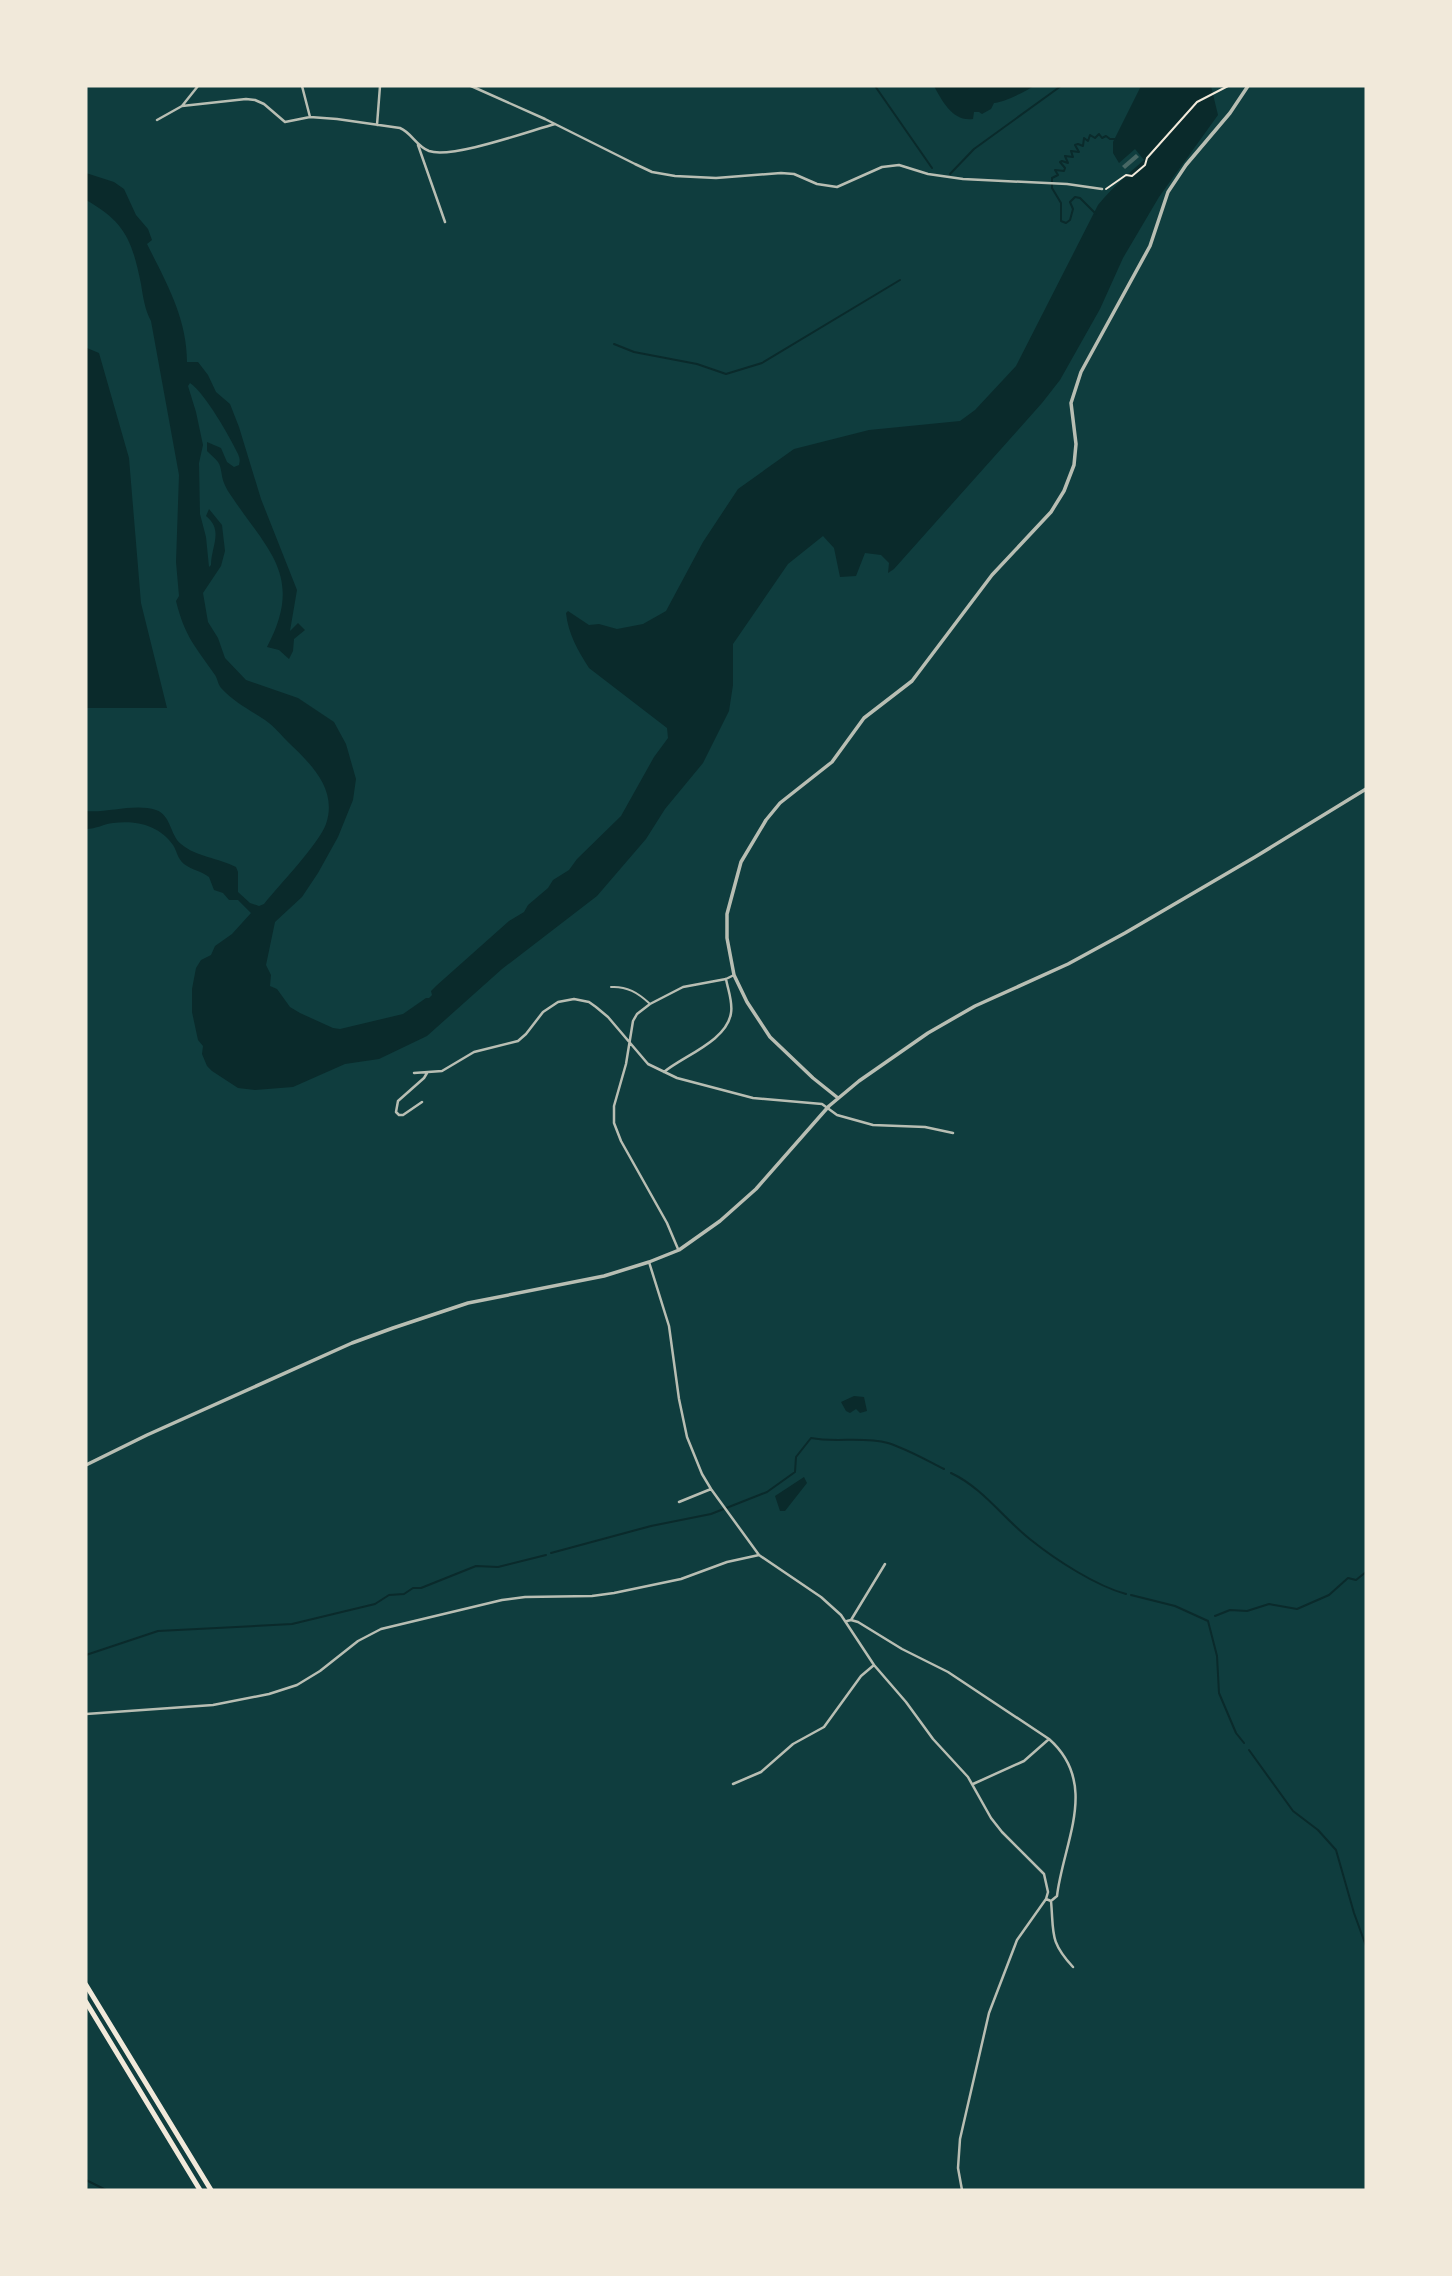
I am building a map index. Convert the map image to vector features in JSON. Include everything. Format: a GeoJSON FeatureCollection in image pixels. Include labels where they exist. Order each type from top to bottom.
{"type":"FeatureCollection","features":[{"type":"Feature","properties":{"kind":"highway"},"geometry":{"type":"LineString","coordinates":[[86,1985],[211,2190]]}},
{"type":"Feature","properties":{"kind":"highway"},"geometry":{"type":"LineString","coordinates":[[86,2002],[200,2190]]}},
{"type":"Feature","properties":{"kind":"street"},"geometry":{"type":"LineString","coordinates":[[157,120],[182,106],[198,86]]}},
{"type":"Feature","properties":{"kind":"street"},"geometry":{"type":"LineString","coordinates":[[302,86],[310,117]]}},
{"type":"Feature","properties":{"kind":"street"},"geometry":{"type":"LineString","coordinates":[[376,125],[380,86]]}},
{"type":"Feature","properties":{"kind":"street"},"geometry":{"type":"LineString","coordinates":[[471,86],[652,172],[675,176],[716,178],[781,173],[837,187],[882,167],[899,165],[920,173],[952,177],[1102,189]]}},
{"type":"Feature","properties":{"kind":"street"},"geometry":{"type":"LineString","coordinates":[[838,1098],[769,1037],[734,975],[729,956],[727,925],[737,876],[750,846],[780,803],[832,762],[864,718],[912,681],[987,581],[1051,512],[1074,465],[1076,444],[1071,403],[1088,357],[1150,246],[1167,192],[1248,86]]}},
{"type":"Feature","properties":{"kind":"street"},"geometry":{"type":"LineString","coordinates":[[182,106],[255,100],[285,122],[310,117],[404,130],[418,145],[431,152],[444,154],[555,124]]}},
{"type":"Feature","properties":{"kind":"street"},"geometry":{"type":"LineString","coordinates":[[418,145],[445,222]]}},
{"type":"Feature","properties":{"kind":"street"},"geometry":{"type":"LineString","coordinates":[[86,1465],[352,1343],[393,1328],[468,1303],[604,1276],[679,1250],[720,1222],[756,1189],[838,1098],[947,1021],[1068,964],[1125,933],[1366,789]]}},
{"type":"Feature","properties":{"kind":"street"},"geometry":{"type":"LineString","coordinates":[[679,1250],[618,1135],[613,1114],[633,1021],[637,1014],[683,987],[734,975]]}},
{"type":"Feature","properties":{"kind":"street"},"geometry":{"type":"LineString","coordinates":[[664,1072],[704,1046],[727,1023],[732,1004],[726,979]]}},
{"type":"Feature","properties":{"kind":"street"},"geometry":{"type":"LineString","coordinates":[[414,1073],[442,1071],[474,1052],[518,1041],[543,1012],[567,999],[581,1000],[596,1007],[649,1064],[664,1072],[739,1096],[815,1102],[835,1114],[857,1122],[925,1127],[953,1133]]}},
{"type":"Feature","properties":{"kind":"street"},"geometry":{"type":"LineString","coordinates":[[422,1102],[402,1115],[396,1112],[398,1101],[425,1078],[426,1073]]}},
{"type":"Feature","properties":{"kind":"street"},"geometry":{"type":"LineString","coordinates":[[649,1262],[669,1326],[683,1422],[693,1454],[711,1489],[759,1555],[821,1597],[846,1622],[874,1665],[973,1784],[1002,1832],[1044,1874],[1048,1892],[1046,1899],[1017,1940],[989,2012],[960,2139],[958,2168],[962,2190]]}},
{"type":"Feature","properties":{"kind":"street"},"geometry":{"type":"LineString","coordinates":[[679,1502],[711,1489]]}},
{"type":"Feature","properties":{"kind":"street"},"geometry":{"type":"LineString","coordinates":[[86,1714],[213,1705],[270,1694],[305,1681],[358,1641],[381,1629],[502,1600],[592,1596],[630,1590],[681,1579],[727,1562],[759,1555]]}},
{"type":"Feature","properties":{"kind":"street"},"geometry":{"type":"LineString","coordinates":[[846,1622],[852,1620],[885,1564]]}},
{"type":"Feature","properties":{"kind":"street"},"geometry":{"type":"LineString","coordinates":[[852,1620],[948,1672],[1049,1739],[1058,1748],[1071,1771],[1075,1807],[1073,1829],[1059,1874],[1057,1896],[1051,1901]]}},
{"type":"Feature","properties":{"kind":"street"},"geometry":{"type":"LineString","coordinates":[[733,1784],[761,1772],[793,1744],[824,1727],[861,1676],[874,1665]]}},
{"type":"Feature","properties":{"kind":"street"},"geometry":{"type":"LineString","coordinates":[[973,1784],[1024,1760],[1049,1739]]}},
{"type":"Feature","properties":{"kind":"street"},"geometry":{"type":"LineString","coordinates":[[1046,1899],[1051,1901]]}},
{"type":"Feature","properties":{"kind":"street"},"geometry":{"type":"LineString","coordinates":[[1051,1901],[1055,1944],[1073,1967]]}},
{"type":"Feature","properties":{"kind":"lane"},"geometry":{"type":"LineString","coordinates":[[611,987],[631,990],[650,1004]]}},
{"type":"Feature","properties":{"kind":"path"},"geometry":{"type":"LineString","coordinates":[[1102,189],[1108,189],[1126,175],[1132,176],[1145,165],[1147,158],[1197,102],[1228,86]]}},
{"type":"Feature","properties":{"kind":"water"},"geometry":{"type":"Polygon","coordinates":[[[934,86],[1034,86],[1009,99],[994,103],[991,109],[982,114],[974,112],[973,119],[966,119],[949,109],[934,86]]]}},
{"type":"Feature","properties":{"kind":"water"},"geometry":{"type":"Polygon","coordinates":[[[1141,86],[1211,86],[1218,115],[1159,197],[1123,258],[1100,309],[1060,380],[894,569],[888,573],[889,563],[881,555],[865,553],[856,576],[840,577],[834,548],[823,536],[788,564],[733,644],[733,685],[729,711],[703,763],[665,809],[646,839],[597,896],[502,969],[427,1036],[379,1059],[345,1064],[293,1087],[255,1090],[238,1088],[212,1071],[202,1054],[203,1046],[198,1040],[192,1012],[196,968],[201,960],[211,955],[215,946],[232,934],[251,913],[238,900],[229,900],[223,893],[214,890],[209,877],[184,864],[173,845],[154,828],[130,822],[86,829],[86,811],[139,807],[156,810],[165,816],[181,844],[201,855],[236,867],[238,892],[250,903],[259,906],[264,904],[322,833],[329,811],[328,799],[320,778],[305,759],[271,725],[237,702],[221,687],[183,624],[176,601],[179,596],[176,562],[179,475],[151,321],[130,244],[110,216],[86,200],[86,173],[114,182],[124,189],[136,215],[148,229],[152,240],[147,244],[179,315],[187,362],[198,362],[216,392],[230,404],[261,499],[297,590],[290,631],[298,623],[305,630],[294,639],[289,659],[279,650],[267,647],[278,623],[282,583],[269,550],[228,490],[218,462],[207,451],[207,442],[221,448],[227,462],[234,467],[239,465],[238,454],[210,405],[190,383],[188,386],[203,445],[199,463],[200,514],[209,567],[215,533],[206,516],[209,509],[222,525],[225,551],[221,566],[203,593],[208,622],[218,638],[225,658],[246,680],[298,698],[334,722],[346,744],[356,779],[353,800],[338,837],[318,873],[302,897],[275,922],[266,965],[271,975],[270,986],[277,989],[290,1007],[340,1029],[403,1014],[429,998],[436,986],[509,921],[524,912],[553,880],[569,870],[621,816],[654,757],[668,738],[667,728],[589,668],[574,642],[566,613],[568,611],[589,625],[599,624],[617,629],[643,624],[666,611],[703,542],[738,489],[794,449],[869,430],[960,421],[975,410],[1016,366],[1098,205],[1144,160],[1135,149],[1119,163],[1113,153],[1113,142],[1141,86]]]}},
{"type":"Feature","properties":{"kind":"water"},"geometry":{"type":"Polygon","coordinates":[[[86,343],[87,348],[99,353],[129,458],[141,603],[167,708],[86,708],[86,343]]]}},
{"type":"Feature","properties":{"kind":"water"},"geometry":{"type":"Polygon","coordinates":[[[854,1396],[864,1397],[867,1411],[846,1411],[841,1402],[854,1396]]]}},
{"type":"Feature","properties":{"kind":"water"},"geometry":{"type":"Polygon","coordinates":[[[804,1477],[807,1483],[785,1511],[780,1511],[775,1496],[804,1477]]]}},
{"type":"Feature","properties":{"kind":"building"},"geometry":{"type":"Polygon","coordinates":[[[1136,154],[1139,157],[1125,169],[1122,166],[1136,154]]]}},
{"type":"Feature","properties":{"kind":"waterway"},"geometry":{"type":"LineString","coordinates":[[875,86],[932,168]]}},
{"type":"Feature","properties":{"kind":"waterway"},"geometry":{"type":"LineString","coordinates":[[950,174],[974,149],[1061,86]]}},
{"type":"Feature","properties":{"kind":"waterway"},"geometry":{"type":"LineString","coordinates":[[1096,214],[1080,198],[1075,197],[1070,202],[1073,209],[1070,220],[1066,223],[1061,221],[1061,203],[1052,188],[1052,178],[1058,175],[1055,170],[1064,171],[1065,168],[1060,162],[1068,163],[1065,156],[1073,157],[1071,151],[1079,152],[1075,145],[1083,146],[1084,138],[1088,141],[1090,135],[1095,138],[1099,134],[1102,138],[1106,136],[1116,139]]}},
{"type":"Feature","properties":{"kind":"waterway"},"geometry":{"type":"LineString","coordinates":[[614,344],[634,352],[697,364],[726,374],[762,363],[900,280]]}},
{"type":"Feature","properties":{"kind":"waterway"},"geometry":{"type":"LineString","coordinates":[[551,1553],[651,1526],[711,1514],[767,1492],[795,1472],[796,1457],[811,1438],[888,1443],[944,1469]]}},
{"type":"Feature","properties":{"kind":"waterway"},"geometry":{"type":"LineString","coordinates":[[951,1473],[973,1487],[1021,1532],[1052,1556],[1089,1579],[1126,1594]]}},
{"type":"Feature","properties":{"kind":"waterway"},"geometry":{"type":"LineString","coordinates":[[86,1655],[158,1631],[292,1624],[375,1604],[389,1595],[404,1594],[413,1588],[421,1588],[476,1566],[498,1567],[546,1555]]}},
{"type":"Feature","properties":{"kind":"waterway"},"geometry":{"type":"LineString","coordinates":[[1215,1616],[1230,1610],[1247,1611],[1269,1604],[1297,1609],[1329,1595],[1348,1578],[1356,1580],[1366,1572]]}},
{"type":"Feature","properties":{"kind":"waterway"},"geometry":{"type":"LineString","coordinates":[[1131,1595],[1175,1606],[1208,1621],[1217,1656],[1219,1693],[1236,1733],[1244,1743]]}},
{"type":"Feature","properties":{"kind":"waterway"},"geometry":{"type":"LineString","coordinates":[[1249,1750],[1293,1811],[1318,1830],[1336,1850],[1366,1946]]}},
{"type":"Feature","properties":{"kind":"waterway"},"geometry":{"type":"LineString","coordinates":[[86,2180],[106,2190]]}}]}
